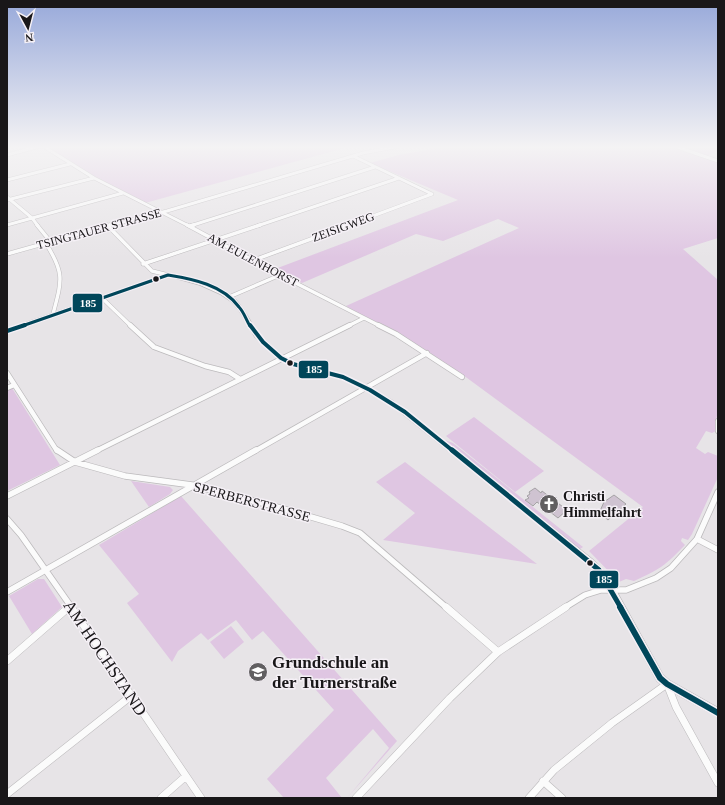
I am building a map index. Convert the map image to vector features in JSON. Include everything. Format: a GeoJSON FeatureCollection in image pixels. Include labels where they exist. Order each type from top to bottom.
{"type":"FeatureCollection","features":[{"type":"Feature","properties":{"kind":"street"},"geometry":{"type":"LineString","coordinates":[[8,199],[71,184]]}},
{"type":"Feature","properties":{"kind":"street","name":"AM EULENHORST"},"geometry":{"type":"LineString","coordinates":[[105,184],[190,226],[280,275],[364,318],[427,353],[462,377]]}},
{"type":"Feature","properties":{"kind":"street","name":"TSINGTAUER STRASSE"},"geometry":{"type":"LineString","coordinates":[[7,254],[45,242],[162,212],[259,184]]}},
{"type":"Feature","properties":{"kind":"street"},"geometry":{"type":"LineString","coordinates":[[190,226],[323,184]]}},
{"type":"Feature","properties":{"kind":"street"},"geometry":{"type":"LineString","coordinates":[[143,264],[382,184]]}},
{"type":"Feature","properties":{"kind":"street","name":"ZEISIGWEG"},"geometry":{"type":"LineString","coordinates":[[254,260],[432,194],[410,184]]}},
{"type":"Feature","properties":{"kind":"street"},"geometry":{"type":"LineString","coordinates":[[7,225],[123,193]]}},
{"type":"Feature","properties":{"kind":"street"},"geometry":{"type":"LineString","coordinates":[[8,199],[32,218],[50,241]]}},
{"type":"Feature","properties":{"kind":"street"},"geometry":{"type":"LineString","coordinates":[[107,225],[143,264],[152,271],[202,284],[230,297],[241,309],[257,336],[282,359],[350,380],[367,388],[405,412],[590,562],[604,576],[660,678],[667,684],[718,713]]}},
{"type":"Feature","properties":{"kind":"street"},"geometry":{"type":"LineString","coordinates":[[45,242],[56,260],[61,274],[61,288],[53,314]]}},
{"type":"Feature","properties":{"kind":"street"},"geometry":{"type":"LineString","coordinates":[[7,331],[168,274]]}},
{"type":"Feature","properties":{"kind":"street"},"geometry":{"type":"LineString","coordinates":[[230,297],[280,275]]}},
{"type":"Feature","properties":{"kind":"street"},"geometry":{"type":"LineString","coordinates":[[102,298],[154,347],[205,366],[229,372],[240,378]]}},
{"type":"Feature","properties":{"kind":"street"},"geometry":{"type":"LineString","coordinates":[[7,496],[240,378],[364,318]]}},
{"type":"Feature","properties":{"kind":"street"},"geometry":{"type":"LineString","coordinates":[[7,592],[427,353]]}},
{"type":"Feature","properties":{"kind":"street","name":"SPERBERSTRASSE"},"geometry":{"type":"LineString","coordinates":[[7,373],[58,452],[75,462],[125,476],[192,486],[270,505],[342,526],[360,533],[498,652]]}},
{"type":"Feature","properties":{"kind":"street"},"geometry":{"type":"LineString","coordinates":[[7,388],[14,385]]}},
{"type":"Feature","properties":{"kind":"street"},"geometry":{"type":"LineString","coordinates":[[718,422],[718,431]]}},
{"type":"Feature","properties":{"kind":"street"},"geometry":{"type":"LineString","coordinates":[[356,798],[450,698],[498,652],[585,595],[601,590],[626,590],[656,578],[671,568],[697,539],[718,493]]}},
{"type":"Feature","properties":{"kind":"street","name":"AM HOCHSTAND"},"geometry":{"type":"LineString","coordinates":[[7,519],[21,534],[200,798]]}},
{"type":"Feature","properties":{"kind":"street"},"geometry":{"type":"LineString","coordinates":[[697,539],[718,550]]}},
{"type":"Feature","properties":{"kind":"street"},"geometry":{"type":"LineString","coordinates":[[7,661],[70,606]]}},
{"type":"Feature","properties":{"kind":"street"},"geometry":{"type":"LineString","coordinates":[[529,798],[543,781],[612,723],[667,684]]}},
{"type":"Feature","properties":{"kind":"street"},"geometry":{"type":"LineString","coordinates":[[667,684],[676,707],[718,783]]}},
{"type":"Feature","properties":{"kind":"street"},"geometry":{"type":"LineString","coordinates":[[7,794],[131,696]]}},
{"type":"Feature","properties":{"kind":"street"},"geometry":{"type":"LineString","coordinates":[[161,798],[186,776]]}},
{"type":"Feature","properties":{"kind":"street"},"geometry":{"type":"LineString","coordinates":[[543,781],[562,798]]}},
{"type":"Feature","properties":{"kind":"shaded area"},"geometry":{"type":"Polygon","coordinates":[[[107,184],[216,184],[145,203],[107,184]]]}},
{"type":"Feature","properties":{"kind":"shaded area"},"geometry":{"type":"Polygon","coordinates":[[[419,184],[718,184],[718,238],[683,249],[718,280],[718,410],[715,426],[716,431],[712,433],[706,431],[696,448],[705,454],[708,452],[718,456],[718,477],[692,534],[688,540],[682,538],[681,541],[685,545],[673,558],[650,574],[634,581],[626,579],[619,582],[589,551],[643,507],[463,375],[427,352],[346,306],[519,228],[498,219],[443,241],[416,234],[302,283],[275,269],[458,200],[419,184]]]}},
{"type":"Feature","properties":{"kind":"shaded area"},"geometry":{"type":"Polygon","coordinates":[[[12,388],[60,465],[7,491],[7,390],[12,388]]]}},
{"type":"Feature","properties":{"kind":"shaded area"},"geometry":{"type":"Polygon","coordinates":[[[474,417],[544,471],[515,492],[446,436],[474,417]]]}},
{"type":"Feature","properties":{"kind":"shaded area"},"geometry":{"type":"Polygon","coordinates":[[[445,440],[453,443],[583,547],[577,551],[440,441],[445,440]]]}},
{"type":"Feature","properties":{"kind":"shaded area"},"geometry":{"type":"Polygon","coordinates":[[[405,462],[537,564],[383,540],[415,513],[376,482],[405,462]]]}},
{"type":"Feature","properties":{"kind":"shaded area"},"geometry":{"type":"Polygon","coordinates":[[[131,481],[170,487],[173,490],[170,494],[149,507],[131,481]]]}},
{"type":"Feature","properties":{"kind":"shaded area"},"geometry":{"type":"Polygon","coordinates":[[[181,496],[397,741],[347,798],[389,748],[373,729],[326,778],[342,798],[284,798],[267,779],[334,710],[263,631],[252,640],[236,620],[208,640],[201,633],[178,651],[172,662],[127,603],[139,594],[99,545],[181,496]]]}},
{"type":"Feature","properties":{"kind":"shaded area"},"geometry":{"type":"Polygon","coordinates":[[[38,579],[44,579],[62,607],[32,634],[9,596],[38,579]]]}},
{"type":"Feature","properties":{"kind":"shaded area"},"geometry":{"type":"Polygon","coordinates":[[[231,626],[244,642],[224,659],[210,642],[231,626]]]}},
{"type":"Feature","properties":{"kind":"building","name":"Christi Himmelfahrt"},"geometry":{"type":"Polygon","coordinates":[[[535,488],[541,493],[542,491],[567,510],[558,518],[537,502],[533,506],[525,500],[529,498],[527,496],[530,494],[529,492],[535,488]]]}},
{"type":"Feature","properties":{"kind":"building"},"geometry":{"type":"Polygon","coordinates":[[[614,495],[626,504],[608,520],[600,513],[600,511],[604,502],[614,495]]]}},
{"type":"Feature","properties":{"kind":"transit line","name":"185"},"geometry":{"type":"LineString","coordinates":[[168,275],[205,284],[230,297],[239,306],[251,327],[263,342],[271,351],[281,358],[299,366],[343,377],[388,400],[405,412],[599,570],[660,678],[667,684],[718,713]]}},
{"type":"Feature","properties":{"kind":"transit line","name":"185"},"geometry":{"type":"LineString","coordinates":[[7,331],[168,275]]}},
{"type":"Feature","properties":{"kind":"place","name":"Christi Himmelfahrt"},"geometry":{"type":"Point","coordinates":[549,504]}},
{"type":"Feature","properties":{"kind":"place","name":"Grundschule an der Turnerstraße"},"geometry":{"type":"Point","coordinates":[258,672]}}]}
